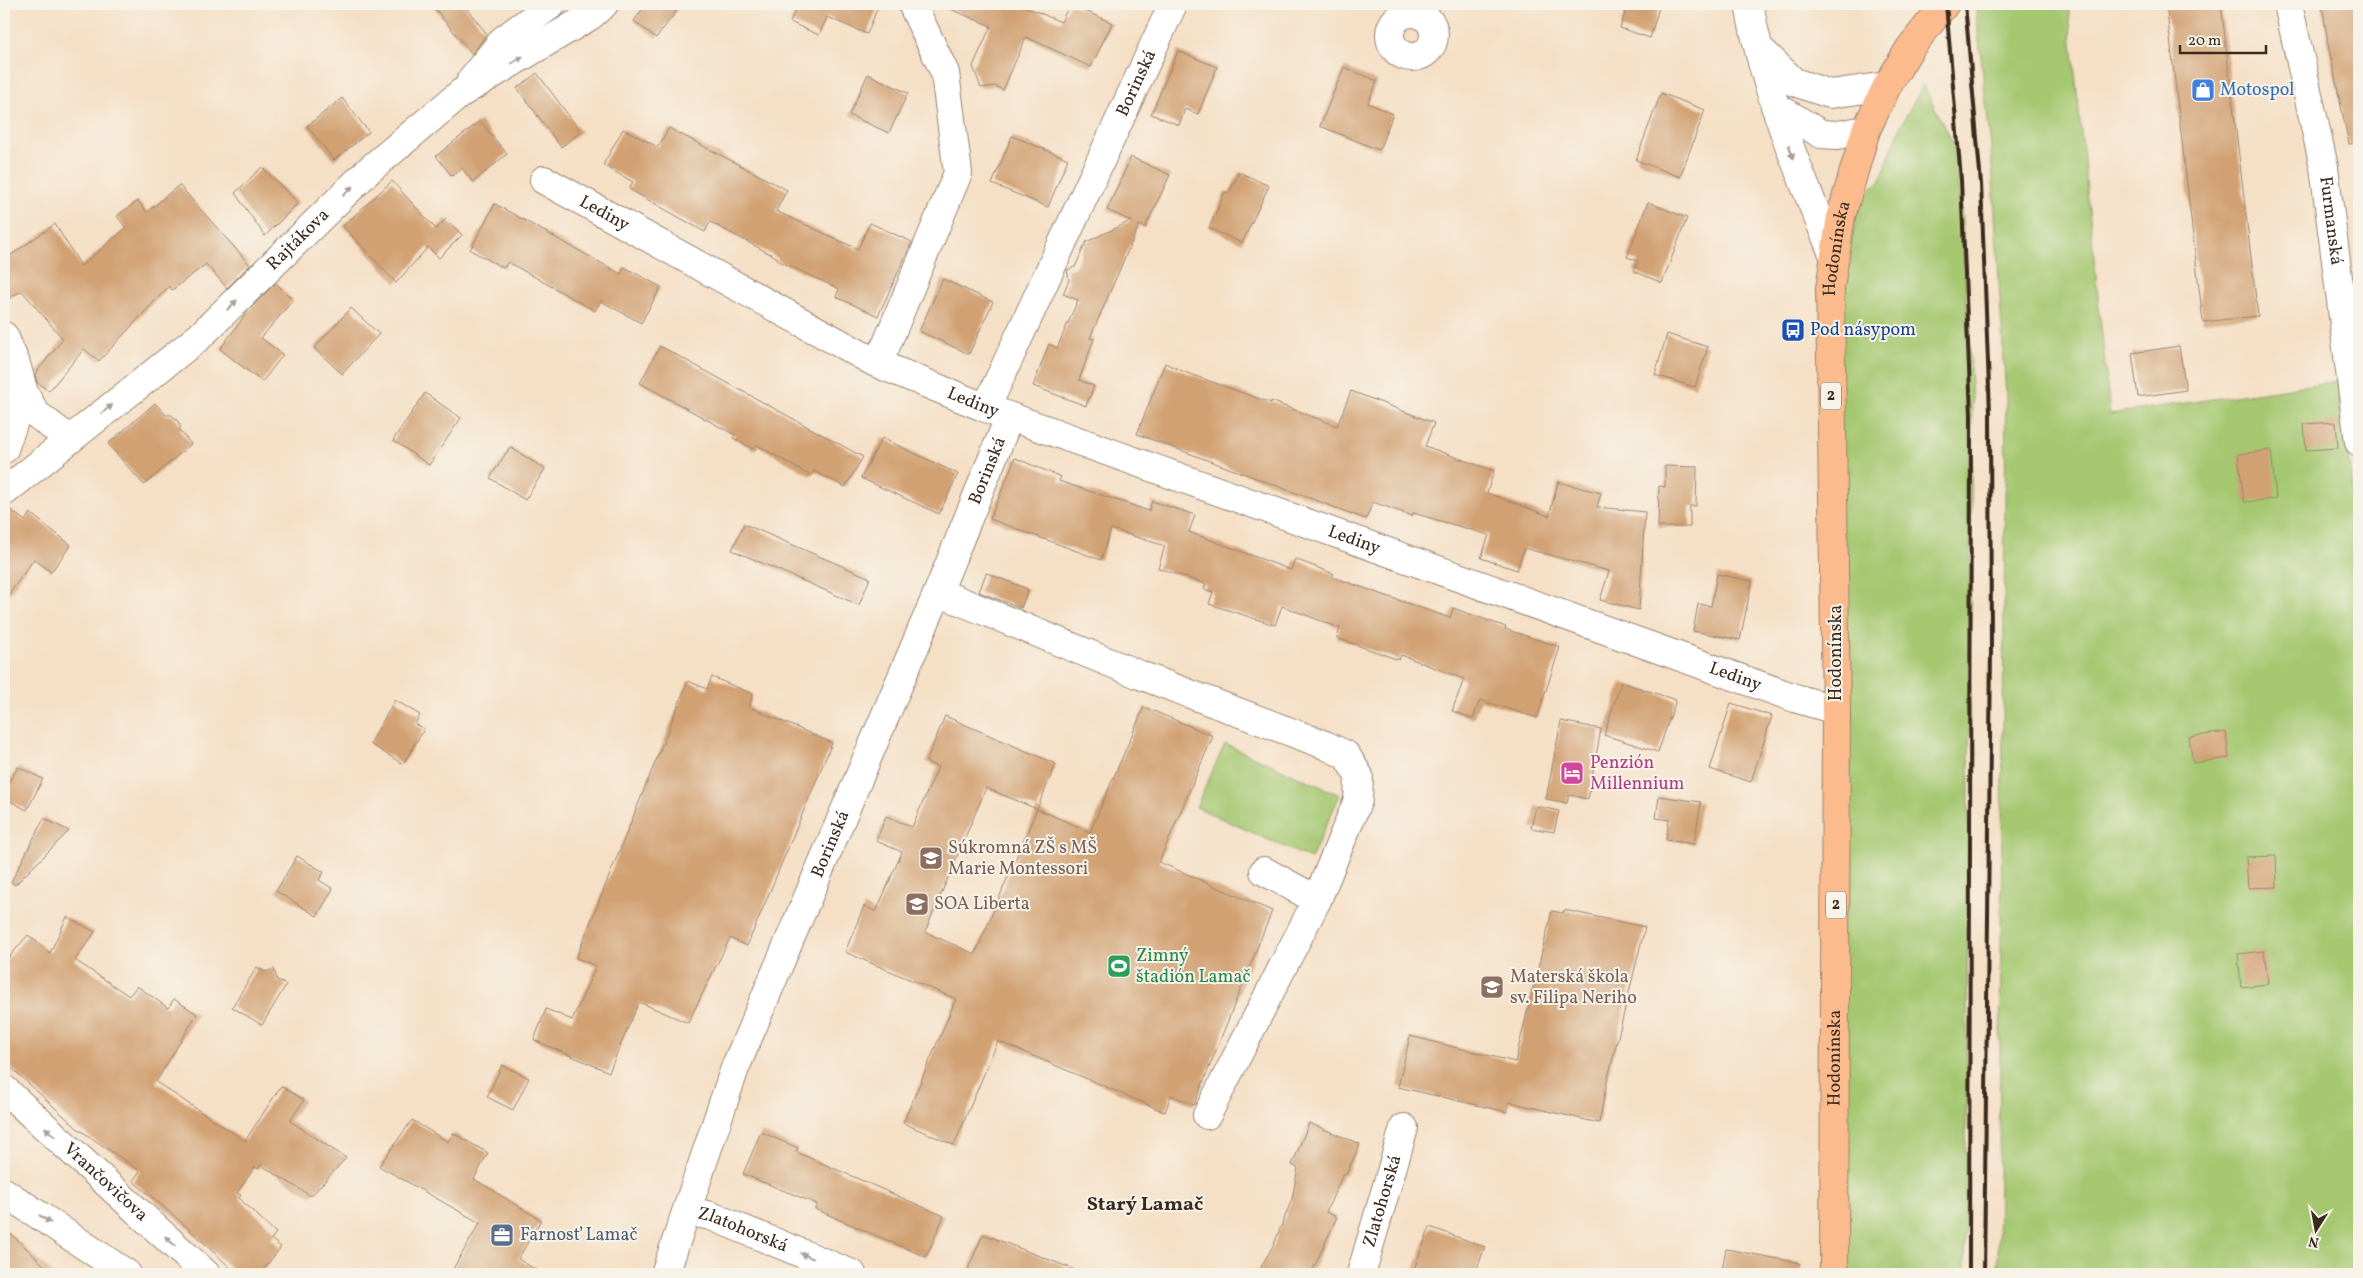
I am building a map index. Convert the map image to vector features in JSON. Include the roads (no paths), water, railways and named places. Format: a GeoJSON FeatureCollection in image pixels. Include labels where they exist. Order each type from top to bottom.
{"type":"FeatureCollection","features":[{"type":"Feature","properties":{"kind":"main road","name":"Hodonínska"},"geometry":{"type":"LineString","coordinates":[[1834,1274],[1836,710],[1829,314],[1834,256],[1841,216],[1866,130],[1887,86],[1910,48],[1945,4]]}},
{"type":"Feature","properties":{"kind":"street"},"geometry":{"type":"LineString","coordinates":[[461,93],[503,40],[552,4]]}},
{"type":"Feature","properties":{"kind":"street","name":"Rajtákova"},"geometry":{"type":"LineString","coordinates":[[4,492],[199,337],[368,172],[461,93],[590,16],[604,4]]}},
{"type":"Feature","properties":{"kind":"street"},"geometry":{"type":"LineString","coordinates":[[874,362],[885,348],[958,173],[945,73],[912,4]]}},
{"type":"Feature","properties":{"kind":"street","name":"Borinská"},"geometry":{"type":"LineString","coordinates":[[665,1274],[735,1068],[938,592],[997,413],[1174,4]]}},
{"type":"Feature","properties":{"kind":"street"},"geometry":{"type":"LineString","coordinates":[[1749,4],[1754,36],[1794,163],[1834,256]]}},
{"type":"Feature","properties":{"kind":"street","name":"Furmanská"},"geometry":{"type":"LineString","coordinates":[[2288,4],[2324,167],[2359,442]]}},
{"type":"Feature","properties":{"kind":"street"},"geometry":{"type":"LineString","coordinates":[[1759,48],[1794,82],[1830,94],[1887,86]]}},
{"type":"Feature","properties":{"kind":"street"},"geometry":{"type":"LineString","coordinates":[[1830,94],[1866,130]]}},
{"type":"Feature","properties":{"kind":"street"},"geometry":{"type":"LineString","coordinates":[[1775,106],[1821,134],[1837,136],[1866,130]]}},
{"type":"Feature","properties":{"kind":"street","name":"Lediny"},"geometry":{"type":"LineString","coordinates":[[544,180],[874,362],[997,413],[1795,698],[1836,710]]}},
{"type":"Feature","properties":{"kind":"street"},"geometry":{"type":"LineString","coordinates":[[4,336],[16,364],[24,393],[36,414],[69,440]]}},
{"type":"Feature","properties":{"kind":"street"},"geometry":{"type":"LineString","coordinates":[[4,449],[24,393]]}},
{"type":"Feature","properties":{"kind":"street"},"geometry":{"type":"LineString","coordinates":[[938,592],[1140,675],[1326,745],[1346,756],[1359,776],[1358,800],[1317,900],[1207,1116]]}},
{"type":"Feature","properties":{"kind":"street"},"geometry":{"type":"LineString","coordinates":[[1264,871],[1317,900]]}},
{"type":"Feature","properties":{"kind":"street","name":"Vrančovičova"},"geometry":{"type":"LineString","coordinates":[[4,1089],[206,1274]]}},
{"type":"Feature","properties":{"kind":"street","name":"Zlatohorská"},"geometry":{"type":"LineString","coordinates":[[1361,1274],[1404,1128]]}},
{"type":"Feature","properties":{"kind":"street"},"geometry":{"type":"LineString","coordinates":[[4,1192],[127,1274]]}},
{"type":"Feature","properties":{"kind":"street","name":"Zlatohorská"},"geometry":{"type":"LineString","coordinates":[[687,1211],[712,1216],[852,1274]]}},
{"type":"Feature","properties":{"kind":"railway"},"geometry":{"type":"LineString","coordinates":[[1946,4],[1961,180],[1971,414],[1969,1274]]}},
{"type":"Feature","properties":{"kind":"railway"},"geometry":{"type":"LineString","coordinates":[[1965,4],[1981,184],[1990,413],[1991,650],[1984,1274]]}},
{"type":"Feature","properties":{"kind":"place","name":"Motospol"},"geometry":{"type":"Point","coordinates":[2203,90]}},
{"type":"Feature","properties":{"kind":"place","name":"Pod násypom"},"geometry":{"type":"Point","coordinates":[1793,330]}},
{"type":"Feature","properties":{"kind":"place","name":"Penzión Millennium"},"geometry":{"type":"Point","coordinates":[1572,773]}},
{"type":"Feature","properties":{"kind":"place","name":"Súkromná ZŠ s MŠ Marie Montessori"},"geometry":{"type":"Point","coordinates":[931,858]}},
{"type":"Feature","properties":{"kind":"place","name":"SOA Liberta"},"geometry":{"type":"Point","coordinates":[917,904]}},
{"type":"Feature","properties":{"kind":"place","name":"Zimný štadión Lamač"},"geometry":{"type":"Point","coordinates":[1119,966]}},
{"type":"Feature","properties":{"kind":"place","name":"Materská škola sv. Filipa Neriho"},"geometry":{"type":"Point","coordinates":[1492,987]}},
{"type":"Feature","properties":{"kind":"place","name":"Farnosť Lamač"},"geometry":{"type":"Point","coordinates":[502,1235]}},
{"type":"Feature","properties":{"kind":"district","name":"Starý Lamač"},"geometry":{"type":"Point","coordinates":[1145,1205]}}]}
